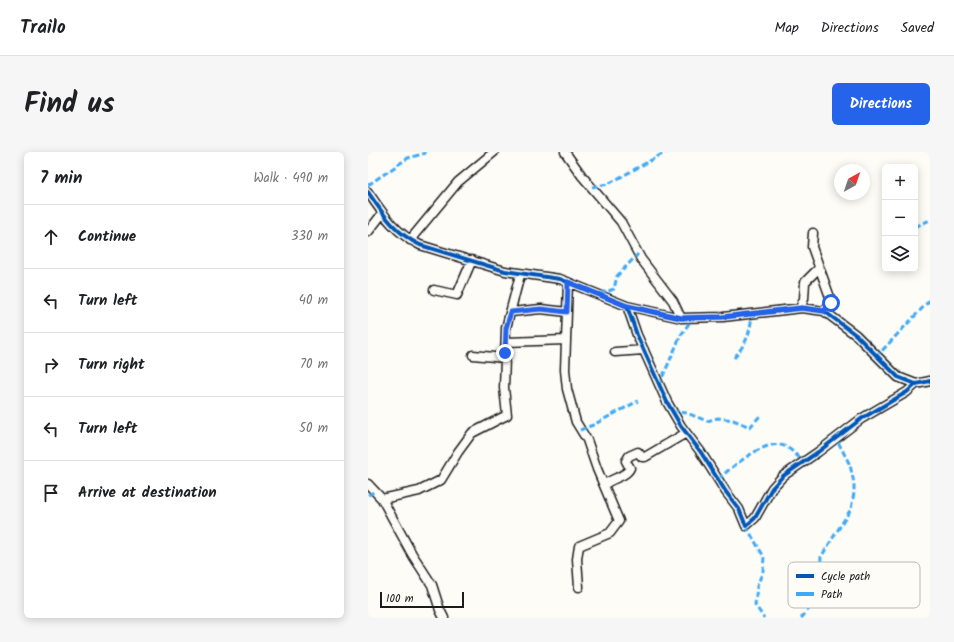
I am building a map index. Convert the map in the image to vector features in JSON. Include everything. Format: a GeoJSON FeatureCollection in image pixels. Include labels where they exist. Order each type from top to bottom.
{"type":"FeatureCollection","features":[{"type":"Feature","properties":{"kind":"street"},"geometry":{"type":"LineString","coordinates":[[410,240],[455,186],[494,152]]}},
{"type":"Feature","properties":{"kind":"street"},"geometry":{"type":"LineString","coordinates":[[566,152],[582,176],[621,222],[641,259],[673,301],[681,318]]}},
{"type":"Feature","properties":{"kind":"street"},"geometry":{"type":"LineString","coordinates":[[368,192],[382,214],[394,228],[410,240],[520,275],[550,277],[568,282],[627,306],[681,318],[723,317],[800,308],[824,311],[856,335],[898,377],[916,384],[929,383]]}},
{"type":"Feature","properties":{"kind":"street"},"geometry":{"type":"LineString","coordinates":[[368,232],[382,214]]}},
{"type":"Feature","properties":{"kind":"street"},"geometry":{"type":"LineString","coordinates":[[813,233],[812,247],[831,300],[824,311]]}},
{"type":"Feature","properties":{"kind":"street"},"geometry":{"type":"LineString","coordinates":[[434,290],[458,295],[472,260]]}},
{"type":"Feature","properties":{"kind":"street"},"geometry":{"type":"LineString","coordinates":[[800,308],[804,299],[805,282],[819,268]]}},
{"type":"Feature","properties":{"kind":"street"},"geometry":{"type":"LineString","coordinates":[[382,499],[420,491],[441,480],[458,452],[472,433],[507,414],[504,388],[506,328],[520,275]]}},
{"type":"Feature","properties":{"kind":"street"},"geometry":{"type":"LineString","coordinates":[[568,282],[565,374],[571,407],[580,430],[587,440],[619,522],[610,533],[579,546],[577,572],[579,586]]}},
{"type":"Feature","properties":{"kind":"street"},"geometry":{"type":"LineString","coordinates":[[627,306],[644,350],[667,402],[686,433],[739,509],[746,526],[754,518],[772,488],[783,476],[818,452],[861,419],[907,392],[916,384]]}},
{"type":"Feature","properties":{"kind":"street"},"geometry":{"type":"LineString","coordinates":[[511,312],[541,309],[567,312]]}},
{"type":"Feature","properties":{"kind":"street"},"geometry":{"type":"LineString","coordinates":[[506,342],[566,340]]}},
{"type":"Feature","properties":{"kind":"street"},"geometry":{"type":"LineString","coordinates":[[615,352],[644,350]]}},
{"type":"Feature","properties":{"kind":"street"},"geometry":{"type":"LineString","coordinates":[[473,355],[505,358]]}},
{"type":"Feature","properties":{"kind":"street"},"geometry":{"type":"LineString","coordinates":[[604,485],[610,480],[628,472],[630,468],[626,461],[629,456],[638,452],[642,457],[646,457],[686,433]]}},
{"type":"Feature","properties":{"kind":"street"},"geometry":{"type":"LineString","coordinates":[[368,484],[382,499],[412,554],[432,585],[444,618]]}},
{"type":"Feature","properties":{"kind":"marked path"},"geometry":{"type":"LineString","coordinates":[[592,187],[608,184],[666,152]]}},
{"type":"Feature","properties":{"kind":"marked path"},"geometry":{"type":"LineString","coordinates":[[368,185],[408,158],[426,153]]}},
{"type":"Feature","properties":{"kind":"marked path"},"geometry":{"type":"LineString","coordinates":[[918,226],[930,220]]}},
{"type":"Feature","properties":{"kind":"marked path"},"geometry":{"type":"LineString","coordinates":[[600,294],[614,289],[617,276],[638,254]]}},
{"type":"Feature","properties":{"kind":"marked path"},"geometry":{"type":"LineString","coordinates":[[876,357],[930,300]]}},
{"type":"Feature","properties":{"kind":"marked path"},"geometry":{"type":"LineString","coordinates":[[734,358],[747,338],[752,314]]}},
{"type":"Feature","properties":{"kind":"marked path"},"geometry":{"type":"LineString","coordinates":[[659,385],[681,335],[692,319]]}},
{"type":"Feature","properties":{"kind":"marked path"},"geometry":{"type":"LineString","coordinates":[[580,430],[593,425],[638,401]]}},
{"type":"Feature","properties":{"kind":"marked path"},"geometry":{"type":"LineString","coordinates":[[672,411],[687,413],[707,421],[718,418],[733,420],[750,427],[760,416]]}},
{"type":"Feature","properties":{"kind":"marked path"},"geometry":{"type":"LineString","coordinates":[[821,562],[821,557],[851,509],[854,493],[854,483],[850,465],[836,438]]}},
{"type":"Feature","properties":{"kind":"marked path"},"geometry":{"type":"LineString","coordinates":[[718,479],[748,456],[766,447],[774,445],[781,445],[787,448],[804,462]]}},
{"type":"Feature","properties":{"kind":"marked path"},"geometry":{"type":"LineString","coordinates":[[368,495],[376,491]]}},
{"type":"Feature","properties":{"kind":"marked path"},"geometry":{"type":"LineString","coordinates":[[746,526],[764,557],[763,571],[757,586],[755,605],[764,618]]}},
{"type":"Feature","properties":{"kind":"marked path"},"geometry":{"type":"LineString","coordinates":[[801,618],[810,608]]}},
{"type":"Feature","properties":{"kind":"cycle path"},"geometry":{"type":"LineString","coordinates":[[368,192],[390,222],[403,235],[420,245],[505,271],[560,279],[627,306],[681,318],[723,317],[802,308],[824,311],[856,335],[898,377],[916,384],[930,381]]}},
{"type":"Feature","properties":{"kind":"cycle path"},"geometry":{"type":"LineString","coordinates":[[627,306],[637,335],[667,402],[681,426],[700,451],[726,492],[739,509],[746,526],[755,518],[772,488],[783,476],[818,452],[861,419],[907,392],[916,384]]}},
{"type":"Feature","properties":{"kind":"route"},"geometry":{"type":"LineString","coordinates":[[505,353],[506,328],[511,312],[541,309],[567,312],[568,282],[643,311],[692,319],[802,308],[824,311],[831,303]]}}]}
